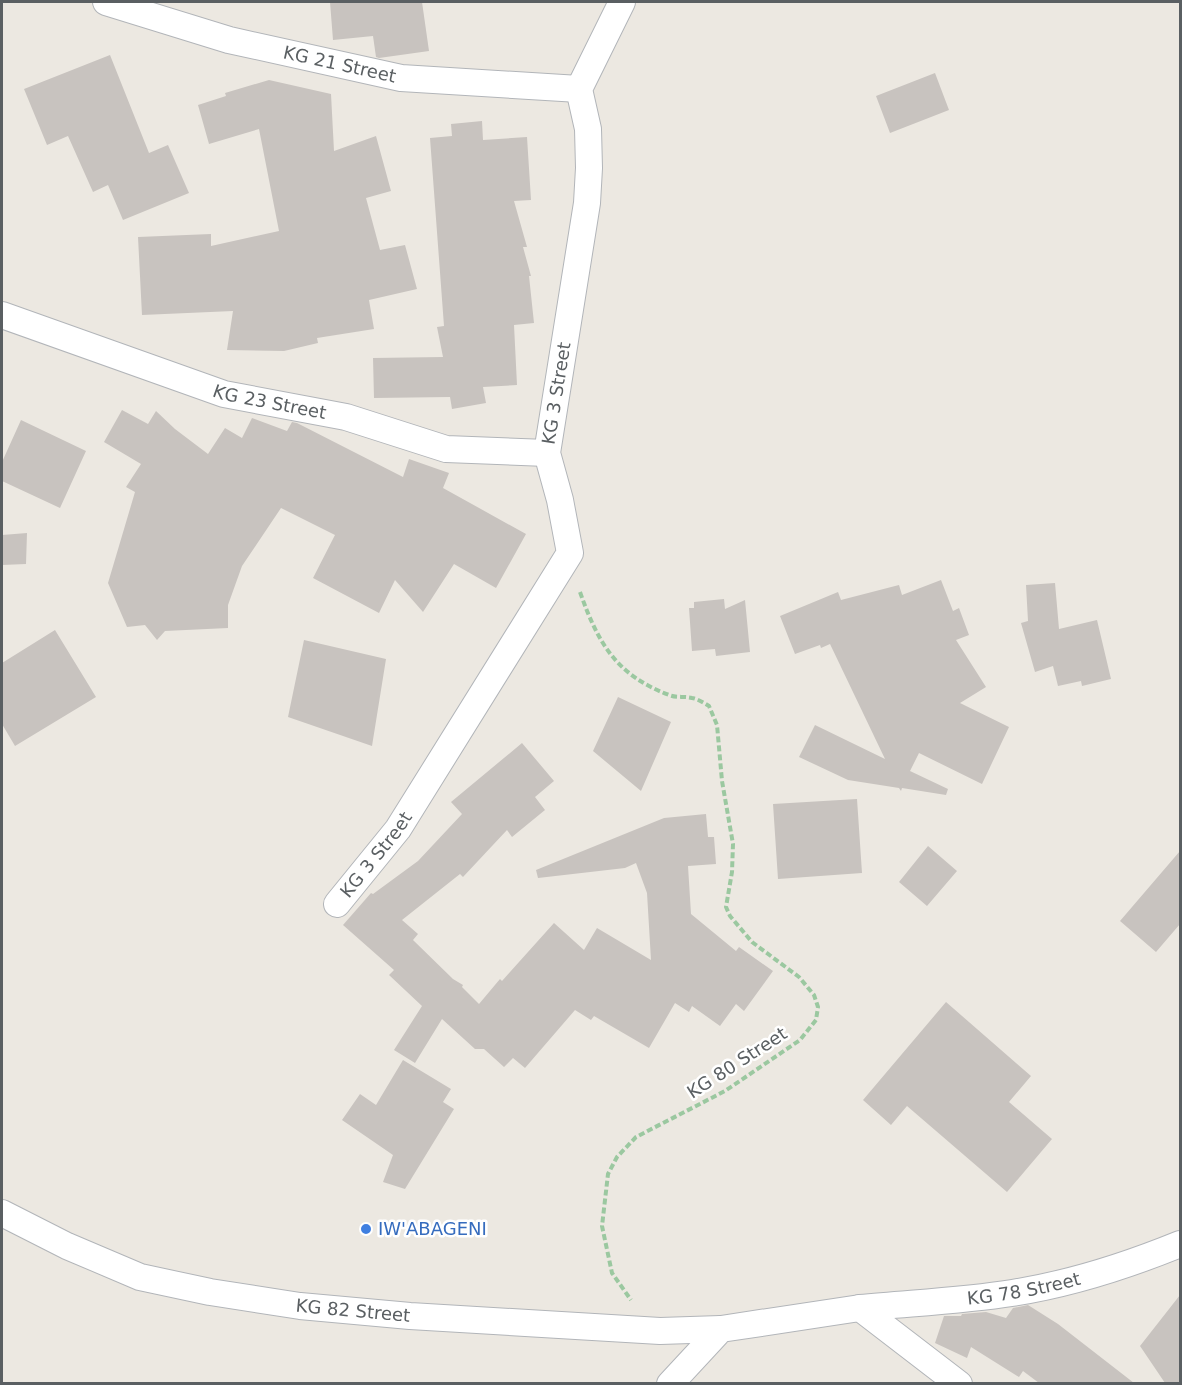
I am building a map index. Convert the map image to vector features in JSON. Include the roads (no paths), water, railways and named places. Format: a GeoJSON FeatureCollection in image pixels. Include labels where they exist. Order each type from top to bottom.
{"type":"FeatureCollection","features":[{"type":"Feature","properties":{"kind":"street","name":"KG 21 Street"},"geometry":{"type":"LineString","coordinates":[[106,2],[229,40],[401,78],[579,89]]}},
{"type":"Feature","properties":{"kind":"street"},"geometry":{"type":"LineString","coordinates":[[579,89],[622,2]]}},
{"type":"Feature","properties":{"kind":"street","name":"KG 3 Street"},"geometry":{"type":"LineString","coordinates":[[337,904],[398,829],[570,553],[560,500],[547,453],[587,202],[588,129],[579,89]]}},
{"type":"Feature","properties":{"kind":"street","name":"KG 23 Street"},"geometry":{"type":"LineString","coordinates":[[2,315],[224,394],[346,417],[446,449],[547,453]]}},
{"type":"Feature","properties":{"kind":"street","name":"KG 82 Street"},"geometry":{"type":"LineString","coordinates":[[2,1213],[67,1246],[140,1277],[210,1292],[300,1306],[410,1316],[660,1331],[721,1329]]}},
{"type":"Feature","properties":{"kind":"street","name":"KG 78 Street"},"geometry":{"type":"LineString","coordinates":[[721,1329],[860,1308],[1012,1293],[1074,1281],[1180,1245]]}},
{"type":"Feature","properties":{"kind":"street"},"geometry":{"type":"LineString","coordinates":[[860,1308],[959,1383]]}},
{"type":"Feature","properties":{"kind":"street"},"geometry":{"type":"LineString","coordinates":[[670,1383],[721,1329]]}},
{"type":"Feature","properties":{"kind":"place","name":"IW'ABAGENI"},"geometry":{"type":"Point","coordinates":[366,1229]}}]}
